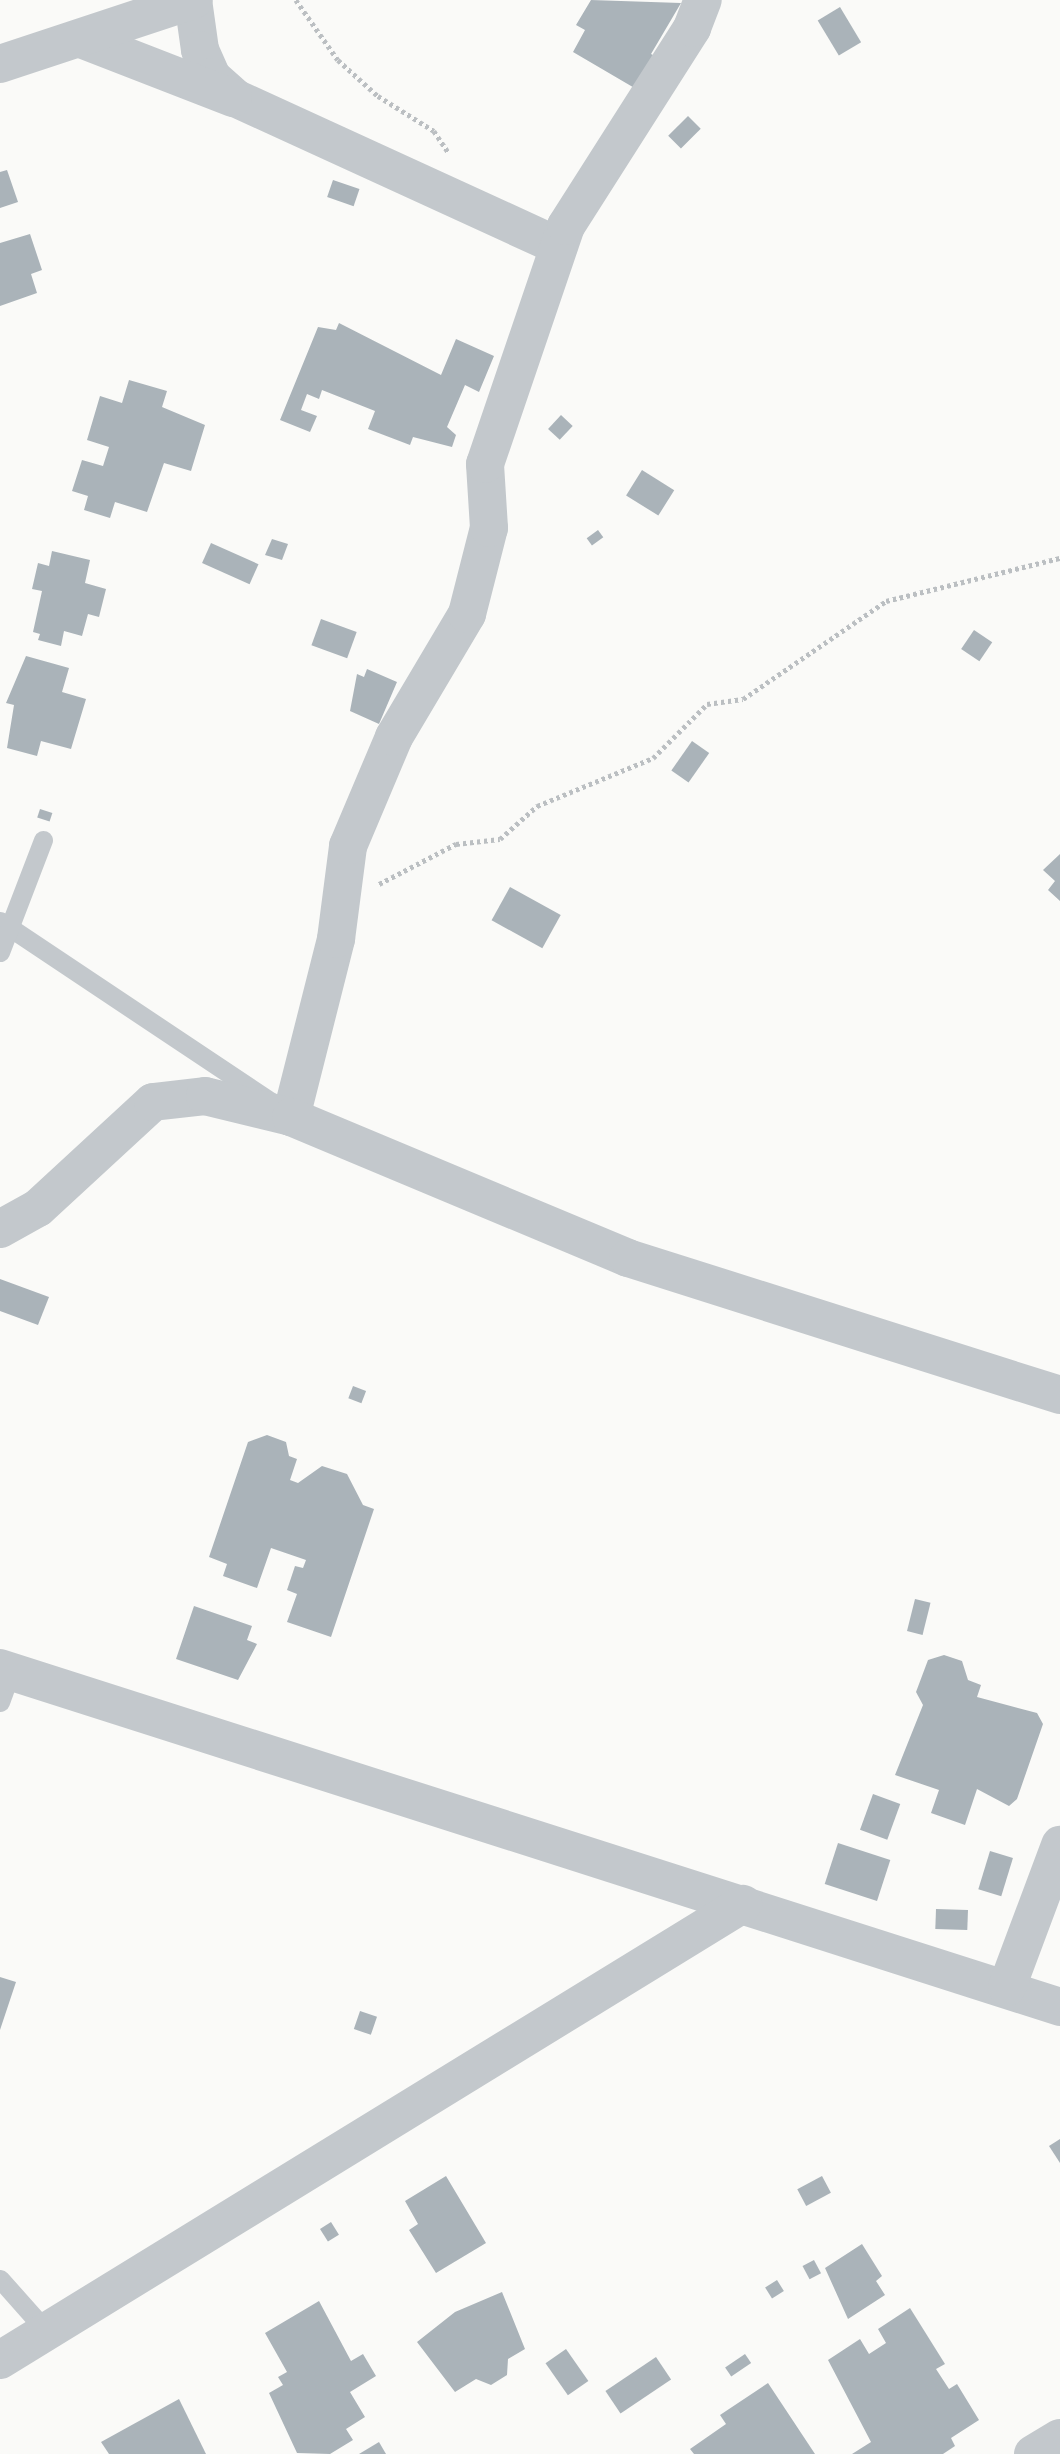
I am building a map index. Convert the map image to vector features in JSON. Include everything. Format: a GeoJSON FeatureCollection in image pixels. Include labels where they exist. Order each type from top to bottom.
{"type":"FeatureCollection","features":[{"type":"Feature","properties":{"kind":"street"},"geometry":{"type":"LineString","coordinates":[[0,64],[193,0],[200,50],[212,77],[235,99]]}},
{"type":"Feature","properties":{"kind":"street"},"geometry":{"type":"LineString","coordinates":[[291,1117],[343,888],[348,846],[394,737],[467,614],[489,528],[485,464],[559,246],[587,184],[692,28],[703,0]]}},
{"type":"Feature","properties":{"kind":"street"},"geometry":{"type":"LineString","coordinates":[[81,39],[235,99],[559,246]]}},
{"type":"Feature","properties":{"kind":"street"},"geometry":{"type":"LineString","coordinates":[[0,1230],[47,1200],[126,1120],[153,1102],[205,1096],[291,1117],[628,1258],[1060,1395]]}},
{"type":"Feature","properties":{"kind":"street"},"geometry":{"type":"LineString","coordinates":[[4,1681],[743,1904],[1007,1987],[1060,2007]]}},
{"type":"Feature","properties":{"kind":"street"},"geometry":{"type":"LineString","coordinates":[[1007,1987],[1060,1845]]}},
{"type":"Feature","properties":{"kind":"street"},"geometry":{"type":"LineString","coordinates":[[0,2360],[743,1904]]}},
{"type":"Feature","properties":{"kind":"street"},"geometry":{"type":"LineString","coordinates":[[1033,2454],[1060,2438]]}},
{"type":"Feature","properties":{"kind":"lane"},"geometry":{"type":"LineString","coordinates":[[0,952],[4,924],[43,840]]}},
{"type":"Feature","properties":{"kind":"lane"},"geometry":{"type":"LineString","coordinates":[[4,924],[253,1084],[291,1117]]}},
{"type":"Feature","properties":{"kind":"lane"},"geometry":{"type":"LineString","coordinates":[[0,2279],[47,2332]]}},
{"type":"Feature","properties":{"kind":"path"},"geometry":{"type":"LineString","coordinates":[[296,0],[316,35],[352,74],[442,141]]}},
{"type":"Feature","properties":{"kind":"path"},"geometry":{"type":"LineString","coordinates":[[343,888],[388,883],[456,844],[500,839],[537,806],[653,758],[707,704],[743,699],[886,601],[1060,558]]}},
{"type":"Feature","properties":{"kind":"building"},"geometry":{"type":"Polygon","coordinates":[[[591,0],[681,3],[651,54],[662,60],[643,93],[573,52],[585,30],[576,25],[591,0]]]}},
{"type":"Feature","properties":{"kind":"building"},"geometry":{"type":"Polygon","coordinates":[[[840,7],[861,42],[839,56],[818,20],[840,7]]]}},
{"type":"Feature","properties":{"kind":"building"},"geometry":{"type":"Polygon","coordinates":[[[688,116],[701,129],[681,149],[668,136],[688,116]]]}},
{"type":"Feature","properties":{"kind":"building"},"geometry":{"type":"Polygon","coordinates":[[[7,170],[18,202],[0,208],[0,172],[7,170]]]}},
{"type":"Feature","properties":{"kind":"building"},"geometry":{"type":"Polygon","coordinates":[[[333,180],[359,189],[354,206],[327,197],[333,180]]]}},
{"type":"Feature","properties":{"kind":"building"},"geometry":{"type":"Polygon","coordinates":[[[30,234],[42,270],[31,274],[37,293],[0,306],[0,243],[30,234]]]}},
{"type":"Feature","properties":{"kind":"building"},"geometry":{"type":"Polygon","coordinates":[[[339,323],[441,375],[456,339],[494,356],[479,392],[465,385],[447,427],[456,435],[452,447],[413,437],[410,445],[368,429],[375,411],[322,390],[319,399],[307,394],[301,410],[317,416],[310,432],[280,420],[318,327],[336,330],[339,323]]]}},
{"type":"Feature","properties":{"kind":"building"},"geometry":{"type":"Polygon","coordinates":[[[129,380],[167,391],[162,407],[205,425],[191,471],[164,463],[147,512],[115,502],[110,518],[84,510],[88,496],[72,491],[82,460],[103,466],[109,447],[87,440],[100,396],[122,403],[129,380]]]}},
{"type":"Feature","properties":{"kind":"building"},"geometry":{"type":"Polygon","coordinates":[[[561,415],[573,426],[560,440],[548,429],[561,415]]]}},
{"type":"Feature","properties":{"kind":"building"},"geometry":{"type":"Polygon","coordinates":[[[642,470],[674,490],[658,516],[626,495],[642,470]]]}},
{"type":"Feature","properties":{"kind":"building"},"geometry":{"type":"Polygon","coordinates":[[[598,530],[603,537],[592,546],[587,538],[598,530]]]}},
{"type":"Feature","properties":{"kind":"building"},"geometry":{"type":"Polygon","coordinates":[[[272,539],[288,544],[282,560],[265,555],[272,539]]]}},
{"type":"Feature","properties":{"kind":"building"},"geometry":{"type":"Polygon","coordinates":[[[211,543],[259,564],[250,584],[202,563],[211,543]]]}},
{"type":"Feature","properties":{"kind":"building"},"geometry":{"type":"Polygon","coordinates":[[[52,551],[90,560],[85,583],[106,589],[99,617],[88,614],[82,636],[64,631],[61,646],[38,640],[40,634],[33,632],[42,591],[32,589],[38,563],[49,566],[52,551]]]}},
{"type":"Feature","properties":{"kind":"building"},"geometry":{"type":"Polygon","coordinates":[[[321,619],[357,632],[347,658],[311,645],[321,619]]]}},
{"type":"Feature","properties":{"kind":"building"},"geometry":{"type":"Polygon","coordinates":[[[974,630],[992,642],[979,661],[961,649],[974,630]]]}},
{"type":"Feature","properties":{"kind":"building"},"geometry":{"type":"Polygon","coordinates":[[[26,656],[69,668],[62,692],[86,699],[71,749],[41,741],[37,756],[7,748],[14,705],[6,703],[26,656]]]}},
{"type":"Feature","properties":{"kind":"building"},"geometry":{"type":"Polygon","coordinates":[[[367,669],[397,682],[379,724],[350,711],[357,674],[364,677],[367,669]]]}},
{"type":"Feature","properties":{"kind":"building"},"geometry":{"type":"Polygon","coordinates":[[[692,741],[709,753],[689,783],[671,770],[692,741]]]}},
{"type":"Feature","properties":{"kind":"building"},"geometry":{"type":"Polygon","coordinates":[[[40,809],[52,813],[50,822],[37,818],[40,809]]]}},
{"type":"Feature","properties":{"kind":"building"},"geometry":{"type":"Polygon","coordinates":[[[1060,854],[1060,901],[1048,890],[1055,881],[1043,870],[1060,854]]]}},
{"type":"Feature","properties":{"kind":"building"},"geometry":{"type":"Polygon","coordinates":[[[510,887],[561,915],[542,948],[492,920],[510,887]]]}},
{"type":"Feature","properties":{"kind":"building"},"geometry":{"type":"Polygon","coordinates":[[[0,1279],[49,1297],[38,1325],[0,1311],[0,1279]]]}},
{"type":"Feature","properties":{"kind":"building"},"geometry":{"type":"Polygon","coordinates":[[[353,1386],[366,1391],[361,1403],[348,1398],[353,1386]]]}},
{"type":"Feature","properties":{"kind":"building"},"geometry":{"type":"Polygon","coordinates":[[[267,1435],[286,1442],[289,1456],[297,1459],[290,1480],[298,1483],[322,1466],[347,1474],[363,1505],[374,1509],[331,1637],[287,1622],[297,1594],[287,1590],[295,1566],[303,1568],[306,1560],[271,1548],[257,1588],[223,1576],[227,1564],[209,1557],[248,1442],[267,1435]]]}},
{"type":"Feature","properties":{"kind":"building"},"geometry":{"type":"Polygon","coordinates":[[[915,1599],[931,1603],[923,1635],[907,1631],[915,1599]]]}},
{"type":"Feature","properties":{"kind":"building"},"geometry":{"type":"Polygon","coordinates":[[[194,1606],[252,1626],[247,1640],[257,1644],[238,1680],[176,1659],[194,1606]]]}},
{"type":"Feature","properties":{"kind":"building"},"geometry":{"type":"Polygon","coordinates":[[[944,1655],[962,1661],[968,1680],[981,1685],[977,1697],[1037,1713],[1043,1724],[1017,1799],[1009,1806],[977,1789],[965,1825],[931,1813],[939,1790],[895,1775],[923,1705],[916,1692],[928,1660],[944,1655]]]}},
{"type":"Feature","properties":{"kind":"building"},"geometry":{"type":"Polygon","coordinates":[[[873,1794],[900,1804],[887,1840],[860,1830],[873,1794]]]}},
{"type":"Feature","properties":{"kind":"building"},"geometry":{"type":"Polygon","coordinates":[[[838,1843],[890,1860],[877,1901],[825,1884],[838,1843]]]}},
{"type":"Feature","properties":{"kind":"building"},"geometry":{"type":"Polygon","coordinates":[[[990,1851],[1013,1858],[1001,1896],[978,1889],[990,1851]]]}},
{"type":"Feature","properties":{"kind":"building"},"geometry":{"type":"Polygon","coordinates":[[[936,1909],[968,1910],[967,1930],[935,1929],[936,1909]]]}},
{"type":"Feature","properties":{"kind":"building"},"geometry":{"type":"Polygon","coordinates":[[[0,1977],[16,1982],[0,2030],[0,1977]]]}},
{"type":"Feature","properties":{"kind":"building"},"geometry":{"type":"Polygon","coordinates":[[[360,2011],[377,2017],[371,2035],[354,2029],[360,2011]]]}},
{"type":"Feature","properties":{"kind":"building"},"geometry":{"type":"Polygon","coordinates":[[[1060,2139],[1060,2163],[1049,2146],[1060,2139]]]}},
{"type":"Feature","properties":{"kind":"building"},"geometry":{"type":"Polygon","coordinates":[[[446,2176],[486,2243],[436,2273],[409,2230],[418,2224],[405,2201],[446,2176]]]}},
{"type":"Feature","properties":{"kind":"building"},"geometry":{"type":"Polygon","coordinates":[[[822,2176],[831,2193],[806,2206],[797,2189],[822,2176]]]}},
{"type":"Feature","properties":{"kind":"building"},"geometry":{"type":"Polygon","coordinates":[[[331,2222],[339,2235],[328,2242],[320,2229],[331,2222]]]}},
{"type":"Feature","properties":{"kind":"building"},"geometry":{"type":"Polygon","coordinates":[[[862,2244],[882,2276],[876,2281],[885,2295],[848,2319],[825,2268],[862,2244]]]}},
{"type":"Feature","properties":{"kind":"building"},"geometry":{"type":"Polygon","coordinates":[[[814,2260],[821,2273],[810,2279],[803,2266],[814,2260]]]}},
{"type":"Feature","properties":{"kind":"building"},"geometry":{"type":"Polygon","coordinates":[[[777,2280],[784,2291],[772,2298],[765,2287],[777,2280]]]}},
{"type":"Feature","properties":{"kind":"building"},"geometry":{"type":"Polygon","coordinates":[[[502,2292],[525,2349],[508,2359],[507,2375],[491,2385],[476,2379],[455,2392],[417,2342],[455,2312],[502,2292]]]}},
{"type":"Feature","properties":{"kind":"building"},"geometry":{"type":"Polygon","coordinates":[[[319,2301],[351,2361],[363,2354],[376,2376],[350,2392],[365,2417],[346,2429],[353,2440],[330,2454],[297,2453],[269,2393],[283,2385],[278,2377],[287,2372],[265,2333],[319,2301]]]}},
{"type":"Feature","properties":{"kind":"building"},"geometry":{"type":"Polygon","coordinates":[[[910,2308],[945,2364],[936,2369],[949,2389],[957,2384],[979,2420],[951,2438],[955,2446],[943,2454],[852,2454],[871,2442],[828,2360],[860,2339],[869,2354],[886,2343],[878,2329],[910,2308]]]}},
{"type":"Feature","properties":{"kind":"building"},"geometry":{"type":"Polygon","coordinates":[[[566,2349],[588,2381],[568,2395],[546,2363],[566,2349]]]}},
{"type":"Feature","properties":{"kind":"building"},"geometry":{"type":"Polygon","coordinates":[[[745,2354],[751,2363],[731,2377],[725,2367],[745,2354]]]}},
{"type":"Feature","properties":{"kind":"building"},"geometry":{"type":"Polygon","coordinates":[[[656,2357],[671,2379],[621,2413],[605,2391],[656,2357]]]}},
{"type":"Feature","properties":{"kind":"building"},"geometry":{"type":"Polygon","coordinates":[[[768,2383],[815,2454],[694,2454],[690,2449],[726,2424],[720,2415],[768,2383]]]}},
{"type":"Feature","properties":{"kind":"building"},"geometry":{"type":"Polygon","coordinates":[[[179,2399],[206,2454],[109,2454],[101,2442],[179,2399]]]}},
{"type":"Feature","properties":{"kind":"building"},"geometry":{"type":"Polygon","coordinates":[[[379,2442],[386,2454],[359,2454],[379,2442]]]}}]}
